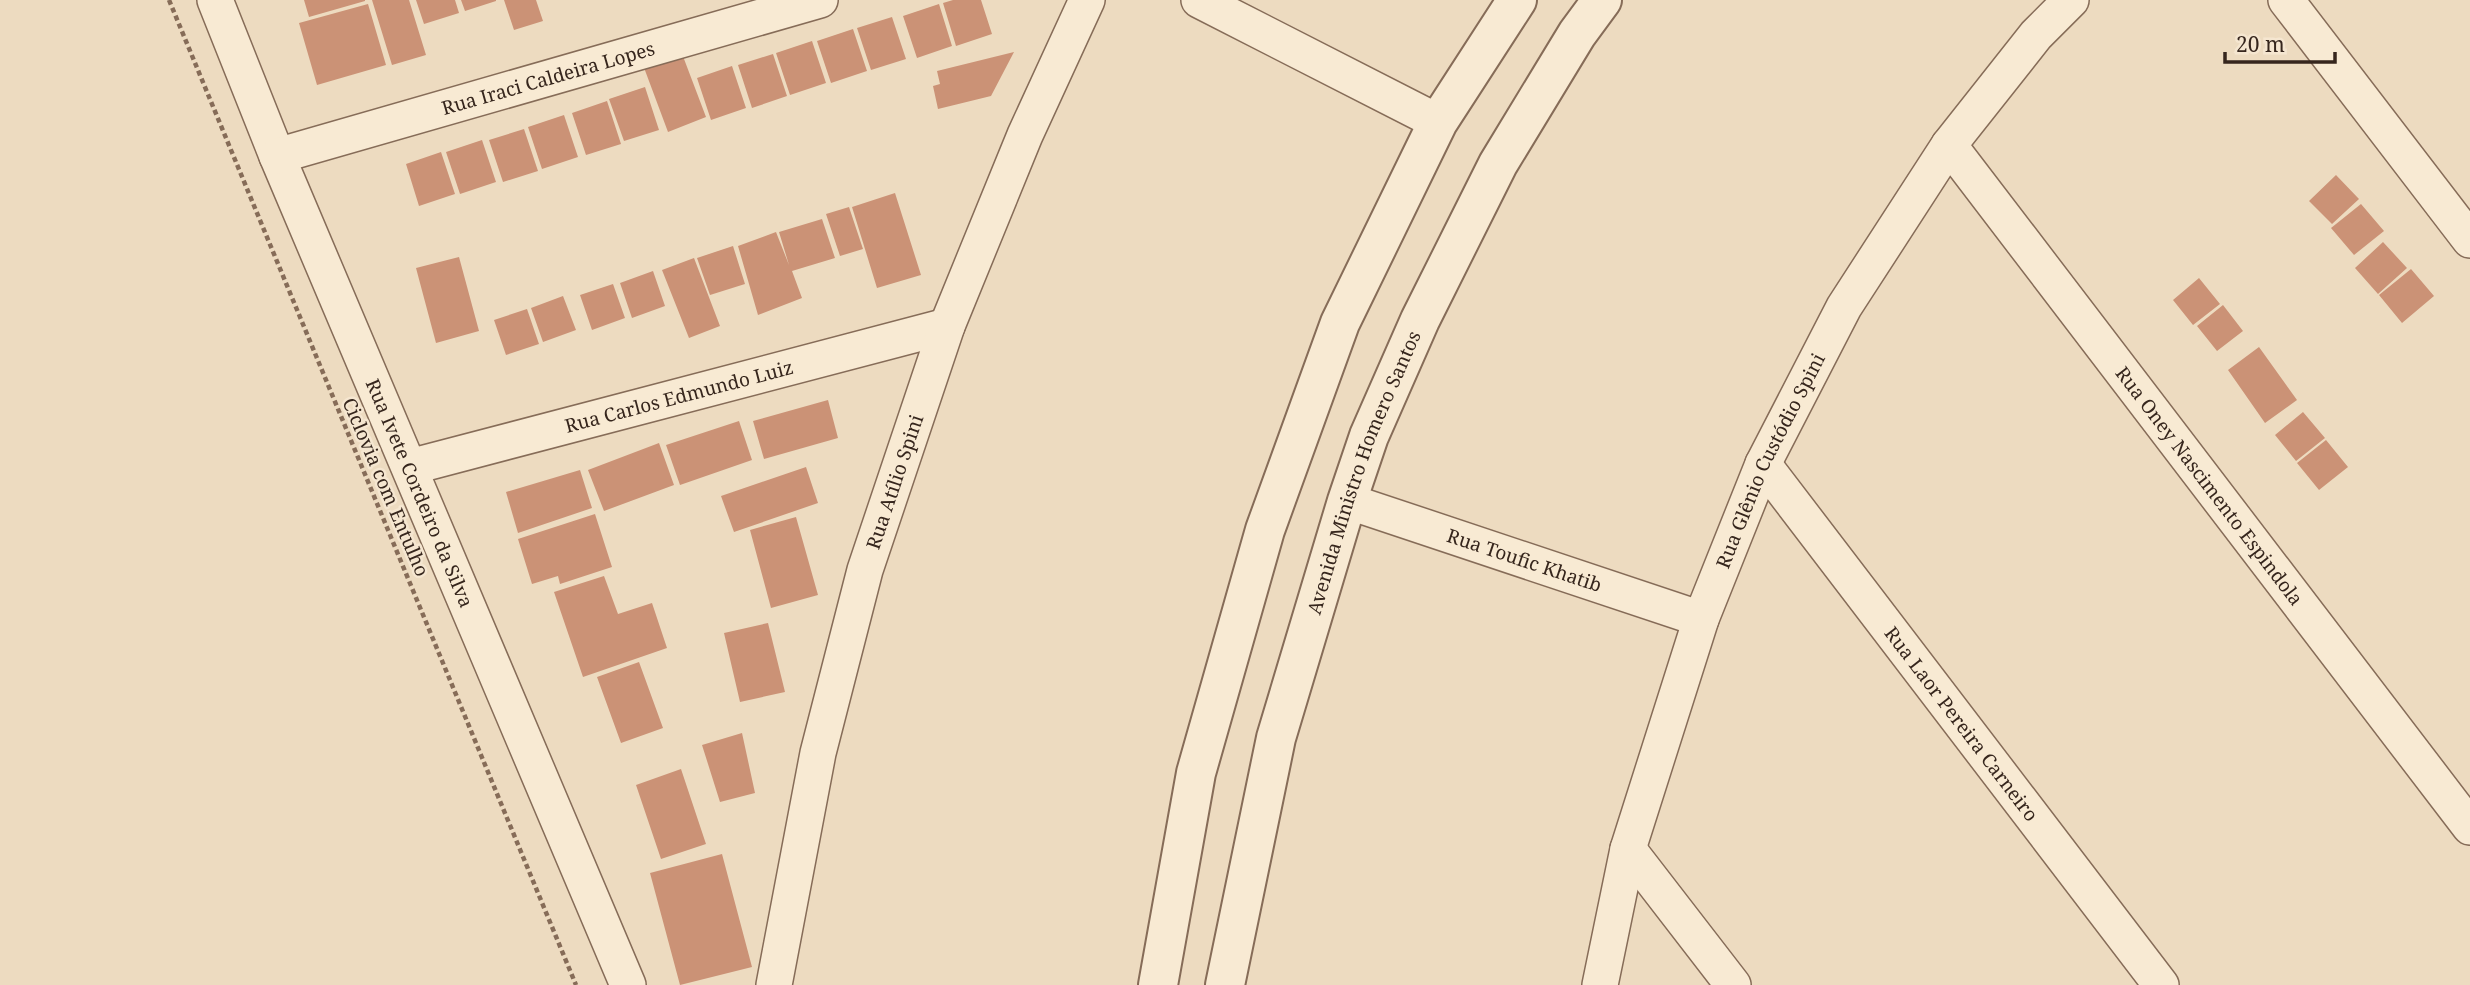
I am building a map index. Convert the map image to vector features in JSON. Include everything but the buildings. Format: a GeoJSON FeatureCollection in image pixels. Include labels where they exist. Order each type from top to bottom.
{"type":"FeatureCollection","features":[{"type":"Feature","properties":{"kind":"street","name":"Rua Ivete Cordeiro da Silva"},"geometry":{"type":"LineString","coordinates":[[215,0],[277,156],[628,985]]}},
{"type":"Feature","properties":{"kind":"street","name":"Rua Iraci Caldeira Lopes"},"geometry":{"type":"LineString","coordinates":[[277,156],[820,0]]}},
{"type":"Feature","properties":{"kind":"street","name":"Rua Atílio Spini"},"geometry":{"type":"LineString","coordinates":[[774,985],[818,753],[865,570],[947,326],[1025,135],[1087,0]]}},
{"type":"Feature","properties":{"kind":"street"},"geometry":{"type":"LineString","coordinates":[[1199,0],[1438,122]]}},
{"type":"Feature","properties":{"kind":"street"},"geometry":{"type":"LineString","coordinates":[[1158,985],[1196,773],[1265,530],[1340,323],[1438,122],[1517,0]]}},
{"type":"Feature","properties":{"kind":"street","name":"Avenida Ministro Homero Santos"},"geometry":{"type":"LineString","coordinates":[[1225,985],[1276,738],[1369,436],[1420,320],[1498,164],[1577,34],[1602,0]]}},
{"type":"Feature","properties":{"kind":"street","name":"Rua Glênio Custódio Spini"},"geometry":{"type":"LineString","coordinates":[[1600,985],[1628,849],[1701,619],[1763,464],[1844,307],[1949,145],[2036,35],[2071,0]]}},
{"type":"Feature","properties":{"kind":"street"},"geometry":{"type":"LineString","coordinates":[[2286,0],[2470,240]]}},
{"type":"Feature","properties":{"kind":"street","name":"Rua Oney Nascimento Espindola"},"geometry":{"type":"LineString","coordinates":[[1949,145],[2470,827]]}},
{"type":"Feature","properties":{"kind":"street","name":"Rua Carlos Edmundo Luiz"},"geometry":{"type":"LineString","coordinates":[[410,467],[947,326]]}},
{"type":"Feature","properties":{"kind":"street","name":"Rua Laor Pereira Carneiro"},"geometry":{"type":"LineString","coordinates":[[1763,464],[2161,985]]}},
{"type":"Feature","properties":{"kind":"street","name":"Rua Toufic Khatib"},"geometry":{"type":"LineString","coordinates":[[1347,501],[1701,619]]}},
{"type":"Feature","properties":{"kind":"street"},"geometry":{"type":"LineString","coordinates":[[1628,849],[1733,985]]}},
{"type":"Feature","properties":{"kind":"path","name":"Ciclovia com Entulho"},"geometry":{"type":"LineString","coordinates":[[169,0],[576,985]]}}]}
